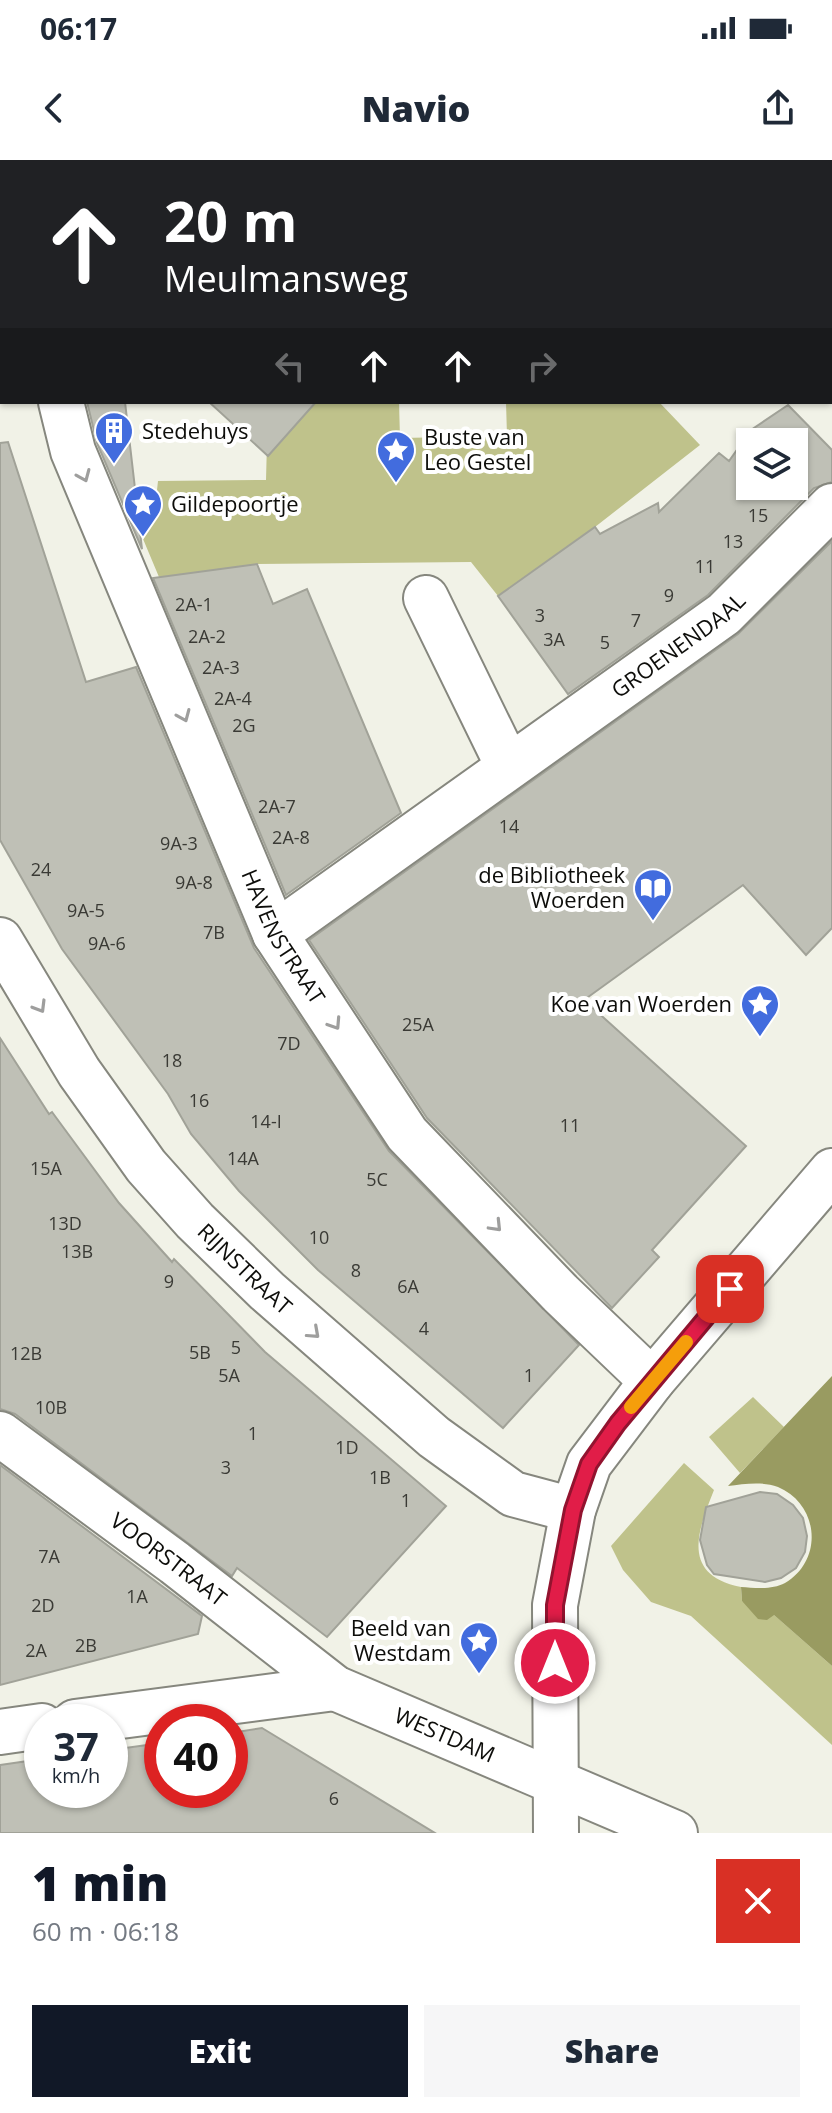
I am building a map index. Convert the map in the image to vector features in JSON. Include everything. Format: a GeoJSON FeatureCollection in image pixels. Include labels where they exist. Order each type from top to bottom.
{"type":"FeatureCollection","features":[{"type":"Feature","properties":{"kind":"street","name":"HAVENSTRAAT"},"geometry":{"type":"LineString","coordinates":[[61,404],[73,451],[275,934],[407,1134],[560,1293],[652,1381]]}},
{"type":"Feature","properties":{"kind":"street","name":"GROENENDAAL"},"geometry":{"type":"LineString","coordinates":[[275,934],[724,614],[832,506]]}},
{"type":"Feature","properties":{"kind":"street"},"geometry":{"type":"LineString","coordinates":[[426,598],[508,766]]}},
{"type":"Feature","properties":{"kind":"street","name":"RIJNSTRAAT"},"geometry":{"type":"LineString","coordinates":[[0,940],[79,1072],[146,1166],[195,1221],[267,1291],[434,1437],[513,1494],[573,1510]]}},
{"type":"Feature","properties":{"kind":"street"},"geometry":{"type":"LineString","coordinates":[[556,1833],[555,1605],[573,1510],[589,1464],[652,1381],[824,1195]]}},
{"type":"Feature","properties":{"kind":"street","name":"VOORSTRAAT"},"geometry":{"type":"LineString","coordinates":[[0,1434],[175,1563],[335,1688]]}},
{"type":"Feature","properties":{"kind":"street"},"geometry":{"type":"LineString","coordinates":[[128,1715],[335,1688]]}},
{"type":"Feature","properties":{"kind":"street","name":"WESTDAM"},"geometry":{"type":"LineString","coordinates":[[335,1688],[675,1833]]}},
{"type":"Feature","properties":{"kind":"street"},"geometry":{"type":"LineString","coordinates":[[0,1732],[24,1729]]}},
{"type":"Feature","properties":{"kind":"shaded area"},"geometry":{"type":"Polygon","coordinates":[[[268,404],[399,404],[400,438],[507,436],[506,404],[661,404],[700,445],[595,527],[498,596],[471,562],[257,564],[159,577],[125,496],[157,490],[158,481],[266,480],[268,404]]]}},
{"type":"Feature","properties":{"kind":"shaded area"},"geometry":{"type":"Polygon","coordinates":[[[832,1376],[832,1666],[774,1615],[767,1620],[758,1619],[742,1601],[741,1587],[763,1588],[785,1583],[798,1573],[806,1561],[812,1533],[802,1506],[792,1495],[772,1485],[728,1486],[832,1376]]]}},
{"type":"Feature","properties":{"kind":"shaded area"},"geometry":{"type":"Polygon","coordinates":[[[753,1397],[784,1427],[740,1473],[709,1437],[753,1397]]]}},
{"type":"Feature","properties":{"kind":"shaded area"},"geometry":{"type":"Polygon","coordinates":[[[684,1463],[714,1490],[699,1536],[702,1562],[709,1573],[741,1587],[742,1601],[773,1614],[832,1666],[832,1745],[691,1616],[651,1602],[623,1570],[611,1546],[684,1463]]]}},
{"type":"Feature","properties":{"kind":"building","name":"Stedehuys"},"geometry":{"type":"Polygon","coordinates":[[[87,404],[125,404],[142,549],[97,443],[87,404]]]}},
{"type":"Feature","properties":{"kind":"building"},"geometry":{"type":"Polygon","coordinates":[[[211,404],[314,404],[268,456],[211,404]]]}},
{"type":"Feature","properties":{"kind":"building"},"geometry":{"type":"Polygon","coordinates":[[[788,405],[832,450],[832,482],[814,488],[808,494],[808,428],[754,428],[788,405]]]}},
{"type":"Feature","properties":{"kind":"building"},"geometry":{"type":"Polygon","coordinates":[[[8,442],[86,682],[136,667],[254,948],[389,1151],[579,1345],[503,1428],[318,1270],[239,1191],[191,1134],[168,1094],[62,949],[0,840],[0,443],[8,442]]]}},
{"type":"Feature","properties":{"kind":"building"},"geometry":{"type":"Polygon","coordinates":[[[736,451],[736,500],[802,500],[708,595],[568,694],[498,596],[595,527],[600,534],[658,503],[659,512],[719,453],[729,461],[736,451]]]}},
{"type":"Feature","properties":{"kind":"building"},"geometry":{"type":"Polygon","coordinates":[[[832,541],[832,928],[806,955],[743,885],[584,1000],[746,1146],[652,1250],[659,1257],[612,1308],[427,1118],[309,940],[738,634],[832,541]]]}},
{"type":"Feature","properties":{"kind":"building"},"geometry":{"type":"Polygon","coordinates":[[[257,564],[273,604],[307,589],[401,813],[286,895],[153,578],[257,564]]]}},
{"type":"Feature","properties":{"kind":"building"},"geometry":{"type":"Polygon","coordinates":[[[0,1038],[49,1114],[52,1112],[119,1203],[172,1262],[174,1259],[265,1352],[446,1506],[327,1637],[237,1568],[232,1576],[15,1414],[0,1409],[0,1038]]]}},
{"type":"Feature","properties":{"kind":"building"},"geometry":{"type":"Polygon","coordinates":[[[0,1465],[202,1616],[198,1634],[0,1685],[0,1465]]]}},
{"type":"Feature","properties":{"kind":"building"},"geometry":{"type":"Polygon","coordinates":[[[760,1492],[777,1494],[793,1505],[803,1518],[807,1536],[805,1552],[796,1568],[781,1578],[765,1582],[714,1574],[707,1565],[700,1540],[706,1507],[760,1492]]]}},
{"type":"Feature","properties":{"kind":"building"},"geometry":{"type":"Polygon","coordinates":[[[262,1728],[435,1833],[0,1833],[0,1765],[24,1762],[24,1808],[128,1808],[128,1748],[144,1745],[144,1808],[248,1808],[248,1730],[262,1728]]]}},
{"type":"Feature","properties":{"kind":"slow traffic"},"geometry":{"type":"LineString","coordinates":[[631,1407],[686,1342]]}},
{"type":"Feature","properties":{"kind":"place","name":"Stedehuys"},"geometry":{"type":"Point","coordinates":[114,465]}},
{"type":"Feature","properties":{"kind":"place","name":"Buste van Leo Gestel"},"geometry":{"type":"Point","coordinates":[396,484]}},
{"type":"Feature","properties":{"kind":"place","name":"Gildepoortje"},"geometry":{"type":"Point","coordinates":[143,538]}},
{"type":"Feature","properties":{"kind":"place","name":"de Bibliotheek Woerden"},"geometry":{"type":"Point","coordinates":[653,922]}},
{"type":"Feature","properties":{"kind":"place","name":"Koe van Woerden"},"geometry":{"type":"Point","coordinates":[760,1038]}},
{"type":"Feature","properties":{"kind":"place","name":"Beeld van Westdam"},"geometry":{"type":"Point","coordinates":[479,1675]}},
{"type":"Feature","properties":{"kind":"route"},"geometry":{"type":"LineString","coordinates":[[555,1663],[555,1605],[573,1510],[589,1464],[618,1423],[730,1289]]}}]}
